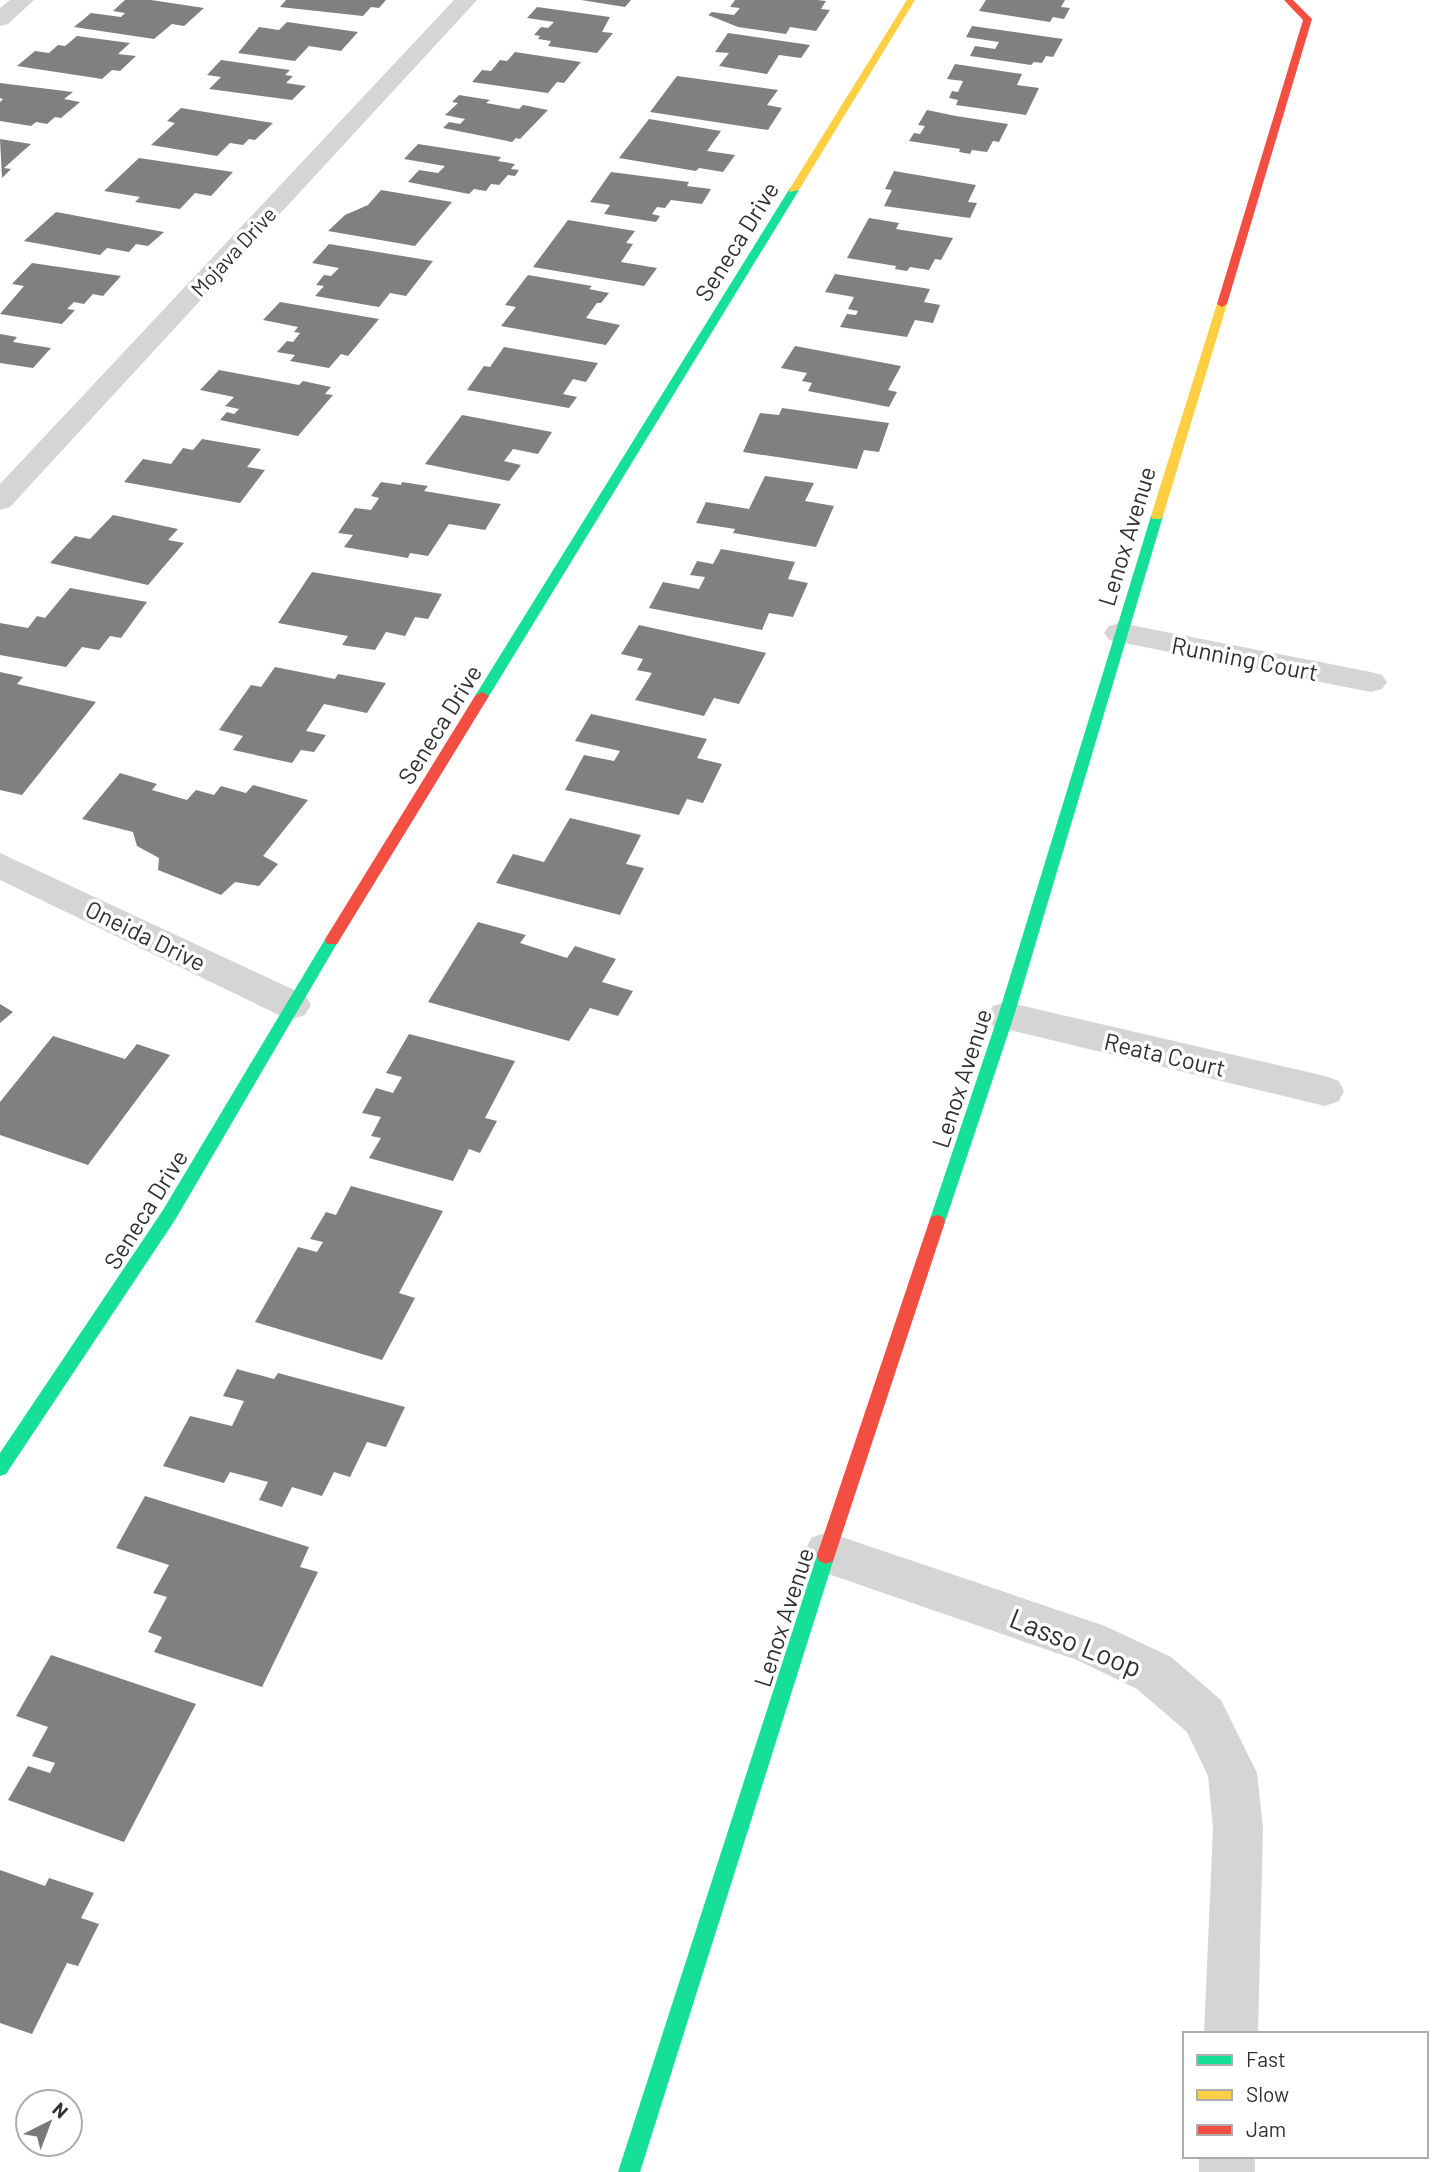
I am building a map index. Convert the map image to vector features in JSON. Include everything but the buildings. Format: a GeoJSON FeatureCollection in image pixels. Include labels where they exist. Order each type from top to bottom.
{"type":"FeatureCollection","features":[{"type":"Feature","properties":{"kind":"street"},"geometry":{"type":"LineString","coordinates":[[0,19],[23,0]]}},
{"type":"Feature","properties":{"kind":"street","name":"Mojava Drive"},"geometry":{"type":"LineString","coordinates":[[0,501],[467,0]]}},
{"type":"Feature","properties":{"kind":"street","name":"Seneca Drive"},"geometry":{"type":"LineString","coordinates":[[0,1468],[141,1261],[292,1005],[911,0]]}},
{"type":"Feature","properties":{"kind":"street","name":"Lenox Avenue"},"geometry":{"type":"LineString","coordinates":[[629,2172],[827,1553],[1006,1016],[1308,19],[1288,0]]}},
{"type":"Feature","properties":{"kind":"street","name":"Running Court"},"geometry":{"type":"LineString","coordinates":[[1120,633],[1371,682]]}},
{"type":"Feature","properties":{"kind":"street","name":"Oneida Drive"},"geometry":{"type":"LineString","coordinates":[[0,865],[292,1005]]}},
{"type":"Feature","properties":{"kind":"street","name":"Reata Court"},"geometry":{"type":"LineString","coordinates":[[1006,1016],[1325,1091]]}},
{"type":"Feature","properties":{"kind":"street","name":"Lasso Loop"},"geometry":{"type":"LineString","coordinates":[[827,1553],[1088,1642],[1154,1673],[1204,1716],[1232,1773],[1238,1828],[1231,2032]]}},
{"type":"Feature","properties":{"kind":"traffic: fast"},"geometry":{"type":"LineString","coordinates":[[482,696],[794,190]]}},
{"type":"Feature","properties":{"kind":"traffic: fast"},"geometry":{"type":"LineString","coordinates":[[937,1222],[1006,1016],[1157,516]]}},
{"type":"Feature","properties":{"kind":"traffic: fast"},"geometry":{"type":"LineString","coordinates":[[0,1468],[169,1215],[332,940]]}},
{"type":"Feature","properties":{"kind":"traffic: fast"},"geometry":{"type":"LineString","coordinates":[[629,2172],[826,1555]]}},
{"type":"Feature","properties":{"kind":"traffic: slow"},"geometry":{"type":"LineString","coordinates":[[794,190],[911,0]]}},
{"type":"Feature","properties":{"kind":"traffic: slow"},"geometry":{"type":"LineString","coordinates":[[1157,516],[1222,304]]}},
{"type":"Feature","properties":{"kind":"traffic: jam"},"geometry":{"type":"LineString","coordinates":[[1222,304],[1308,19],[1288,0]]}},
{"type":"Feature","properties":{"kind":"traffic: jam"},"geometry":{"type":"LineString","coordinates":[[332,940],[482,696]]}},
{"type":"Feature","properties":{"kind":"traffic: jam"},"geometry":{"type":"LineString","coordinates":[[826,1555],[937,1222]]}}]}
